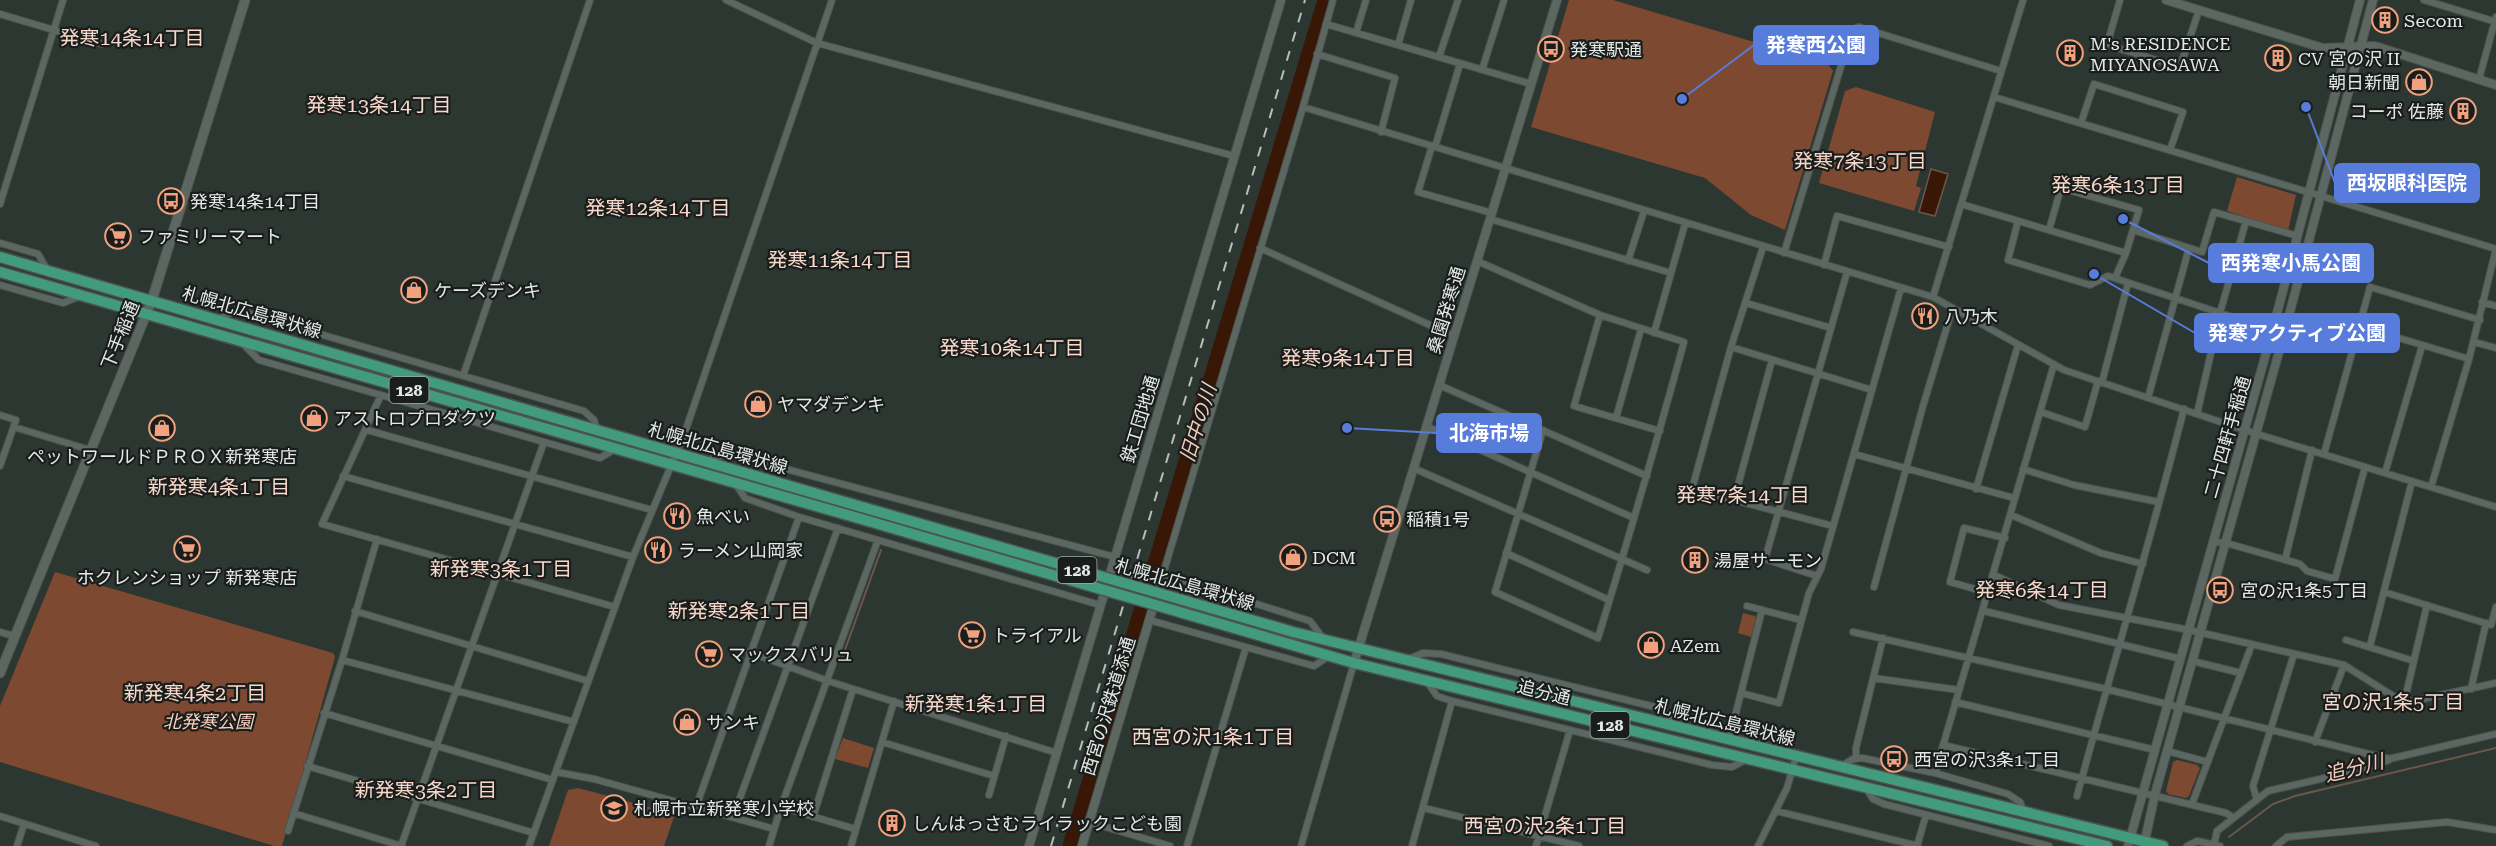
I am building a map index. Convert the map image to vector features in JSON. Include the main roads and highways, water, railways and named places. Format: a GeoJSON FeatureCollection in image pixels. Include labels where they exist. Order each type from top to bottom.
{"type":"FeatureCollection","features":[{"type":"Feature","properties":{"kind":"main road","name":"下手稲通"},"geometry":{"type":"LineString","coordinates":[[0,673],[152,300],[245,0]]}},
{"type":"Feature","properties":{"kind":"main road","name":"札幌北広島環状線"},"geometry":{"type":"LineString","coordinates":[[0,257],[1358,650],[2024,812],[2129,842],[2163,846]]}},
{"type":"Feature","properties":{"kind":"main road","name":"札幌北広島環状線"},"geometry":{"type":"LineString","coordinates":[[0,272],[1354,663]]}},
{"type":"Feature","properties":{"kind":"main road","name":"追分通"},"geometry":{"type":"LineString","coordinates":[[1354,663],[1866,787],[2087,844]]}},
{"type":"Feature","properties":{"kind":"main road","name":"128"},"geometry":{"type":"LineString","coordinates":[[2087,844],[2107,846]]}},
{"type":"Feature","properties":{"kind":"waterway","name":"旧中の川"},"geometry":{"type":"LineString","coordinates":[[1070,846],[1325,0]]}},
{"type":"Feature","properties":{"kind":"waterway"},"geometry":{"type":"LineString","coordinates":[[842,658],[881,550]]}},
{"type":"Feature","properties":{"kind":"waterway","name":"追分川"},"geometry":{"type":"LineString","coordinates":[[2229,837],[2273,804],[2295,796],[2496,748]]}},
{"type":"Feature","properties":{"kind":"railway"},"geometry":{"type":"LineString","coordinates":[[1051,846],[1305,0]]}},
{"type":"Feature","properties":{"kind":"place","name":"Secom"},"geometry":{"type":"Point","coordinates":[2385,20]}},
{"type":"Feature","properties":{"kind":"place","name":"発寒駅通"},"geometry":{"type":"Point","coordinates":[1551,49]}},
{"type":"Feature","properties":{"kind":"place","name":"M's RESIDENCE MIYANOSAWA"},"geometry":{"type":"Point","coordinates":[2070,53]}},
{"type":"Feature","properties":{"kind":"place","name":"CV 宮の沢 II"},"geometry":{"type":"Point","coordinates":[2278,58]}},
{"type":"Feature","properties":{"kind":"place","name":"朝日新聞"},"geometry":{"type":"Point","coordinates":[2419,82]}},
{"type":"Feature","properties":{"kind":"place","name":"発寒西公園"},"geometry":{"type":"Point","coordinates":[1682,99]}},
{"type":"Feature","properties":{"kind":"place","name":"西坂眼科医院"},"geometry":{"type":"Point","coordinates":[2306,107]}},
{"type":"Feature","properties":{"kind":"place","name":"コーポ 佐藤"},"geometry":{"type":"Point","coordinates":[2463,111]}},
{"type":"Feature","properties":{"kind":"place","name":"発寒14条14丁目"},"geometry":{"type":"Point","coordinates":[171,201]}},
{"type":"Feature","properties":{"kind":"place","name":"西発寒小馬公園"},"geometry":{"type":"Point","coordinates":[2123,219]}},
{"type":"Feature","properties":{"kind":"place","name":"ファミリーマート"},"geometry":{"type":"Point","coordinates":[118,236]}},
{"type":"Feature","properties":{"kind":"place","name":"発寒アクティブ公園"},"geometry":{"type":"Point","coordinates":[2094,274]}},
{"type":"Feature","properties":{"kind":"place","name":"ケーズデンキ"},"geometry":{"type":"Point","coordinates":[414,290]}},
{"type":"Feature","properties":{"kind":"place","name":"八乃木"},"geometry":{"type":"Point","coordinates":[1925,316]}},
{"type":"Feature","properties":{"kind":"place","name":"ヤマダデンキ"},"geometry":{"type":"Point","coordinates":[758,404]}},
{"type":"Feature","properties":{"kind":"place","name":"アストロプロダクツ"},"geometry":{"type":"Point","coordinates":[314,418]}},
{"type":"Feature","properties":{"kind":"place","name":"ペットワールドＰＲＯＸ新発寒店"},"geometry":{"type":"Point","coordinates":[162,428]}},
{"type":"Feature","properties":{"kind":"place","name":"北海市場"},"geometry":{"type":"Point","coordinates":[1347,428]}},
{"type":"Feature","properties":{"kind":"place","name":"魚べい"},"geometry":{"type":"Point","coordinates":[677,516]}},
{"type":"Feature","properties":{"kind":"place","name":"稲積1号"},"geometry":{"type":"Point","coordinates":[1387,519]}},
{"type":"Feature","properties":{"kind":"place","name":"ホクレンショップ 新発寒店"},"geometry":{"type":"Point","coordinates":[187,549]}},
{"type":"Feature","properties":{"kind":"place","name":"ラーメン山岡家"},"geometry":{"type":"Point","coordinates":[658,550]}},
{"type":"Feature","properties":{"kind":"place","name":"DCM"},"geometry":{"type":"Point","coordinates":[1293,557]}},
{"type":"Feature","properties":{"kind":"place","name":"湯屋サーモン"},"geometry":{"type":"Point","coordinates":[1695,560]}},
{"type":"Feature","properties":{"kind":"place","name":"宮の沢1条5丁目"},"geometry":{"type":"Point","coordinates":[2220,590]}},
{"type":"Feature","properties":{"kind":"place","name":"トライアル"},"geometry":{"type":"Point","coordinates":[972,635]}},
{"type":"Feature","properties":{"kind":"place","name":"AZem"},"geometry":{"type":"Point","coordinates":[1651,645]}},
{"type":"Feature","properties":{"kind":"place","name":"マックスバリュ"},"geometry":{"type":"Point","coordinates":[709,654]}},
{"type":"Feature","properties":{"kind":"place","name":"サンキ"},"geometry":{"type":"Point","coordinates":[687,722]}},
{"type":"Feature","properties":{"kind":"place","name":"西宮の沢3条1丁目"},"geometry":{"type":"Point","coordinates":[1894,759]}},
{"type":"Feature","properties":{"kind":"place","name":"札幌市立新発寒小学校"},"geometry":{"type":"Point","coordinates":[614,808]}},
{"type":"Feature","properties":{"kind":"place","name":"しんはっさむライラックこども園"},"geometry":{"type":"Point","coordinates":[892,823]}},
{"type":"Feature","properties":{"kind":"district","name":"発寒14条14丁目"},"geometry":{"type":"Point","coordinates":[132,38]}},
{"type":"Feature","properties":{"kind":"district","name":"発寒13条14丁目"},"geometry":{"type":"Point","coordinates":[379,105]}},
{"type":"Feature","properties":{"kind":"district","name":"発寒7条13丁目"},"geometry":{"type":"Point","coordinates":[1860,161]}},
{"type":"Feature","properties":{"kind":"district","name":"発寒6条13丁目"},"geometry":{"type":"Point","coordinates":[2118,185]}},
{"type":"Feature","properties":{"kind":"district","name":"発寒12条14丁目"},"geometry":{"type":"Point","coordinates":[658,208]}},
{"type":"Feature","properties":{"kind":"district","name":"発寒11条14丁目"},"geometry":{"type":"Point","coordinates":[840,260]}},
{"type":"Feature","properties":{"kind":"district","name":"発寒10条14丁目"},"geometry":{"type":"Point","coordinates":[1012,348]}},
{"type":"Feature","properties":{"kind":"district","name":"発寒9条14丁目"},"geometry":{"type":"Point","coordinates":[1348,358]}},
{"type":"Feature","properties":{"kind":"district","name":"新発寒4条1丁目"},"geometry":{"type":"Point","coordinates":[219,487]}},
{"type":"Feature","properties":{"kind":"district","name":"発寒7条14丁目"},"geometry":{"type":"Point","coordinates":[1743,495]}},
{"type":"Feature","properties":{"kind":"district","name":"新発寒3条1丁目"},"geometry":{"type":"Point","coordinates":[501,569]}},
{"type":"Feature","properties":{"kind":"district","name":"発寒6条14丁目"},"geometry":{"type":"Point","coordinates":[2042,590]}},
{"type":"Feature","properties":{"kind":"district","name":"新発寒2条1丁目"},"geometry":{"type":"Point","coordinates":[739,611]}},
{"type":"Feature","properties":{"kind":"district","name":"新発寒4条2丁目"},"geometry":{"type":"Point","coordinates":[195,693]}},
{"type":"Feature","properties":{"kind":"district","name":"宮の沢1条5丁目"},"geometry":{"type":"Point","coordinates":[2393,702]}},
{"type":"Feature","properties":{"kind":"district","name":"新発寒1条1丁目"},"geometry":{"type":"Point","coordinates":[976,704]}},
{"type":"Feature","properties":{"kind":"district","name":"西宮の沢1条1丁目"},"geometry":{"type":"Point","coordinates":[1213,737]}},
{"type":"Feature","properties":{"kind":"district","name":"新発寒3条2丁目"},"geometry":{"type":"Point","coordinates":[426,790]}},
{"type":"Feature","properties":{"kind":"district","name":"西宮の沢2条1丁目"},"geometry":{"type":"Point","coordinates":[1545,826]}},
{"type":"Feature","properties":{"kind":"park label","name":"北発寒公園"},"geometry":{"type":"Point","coordinates":[208,721]}}]}
